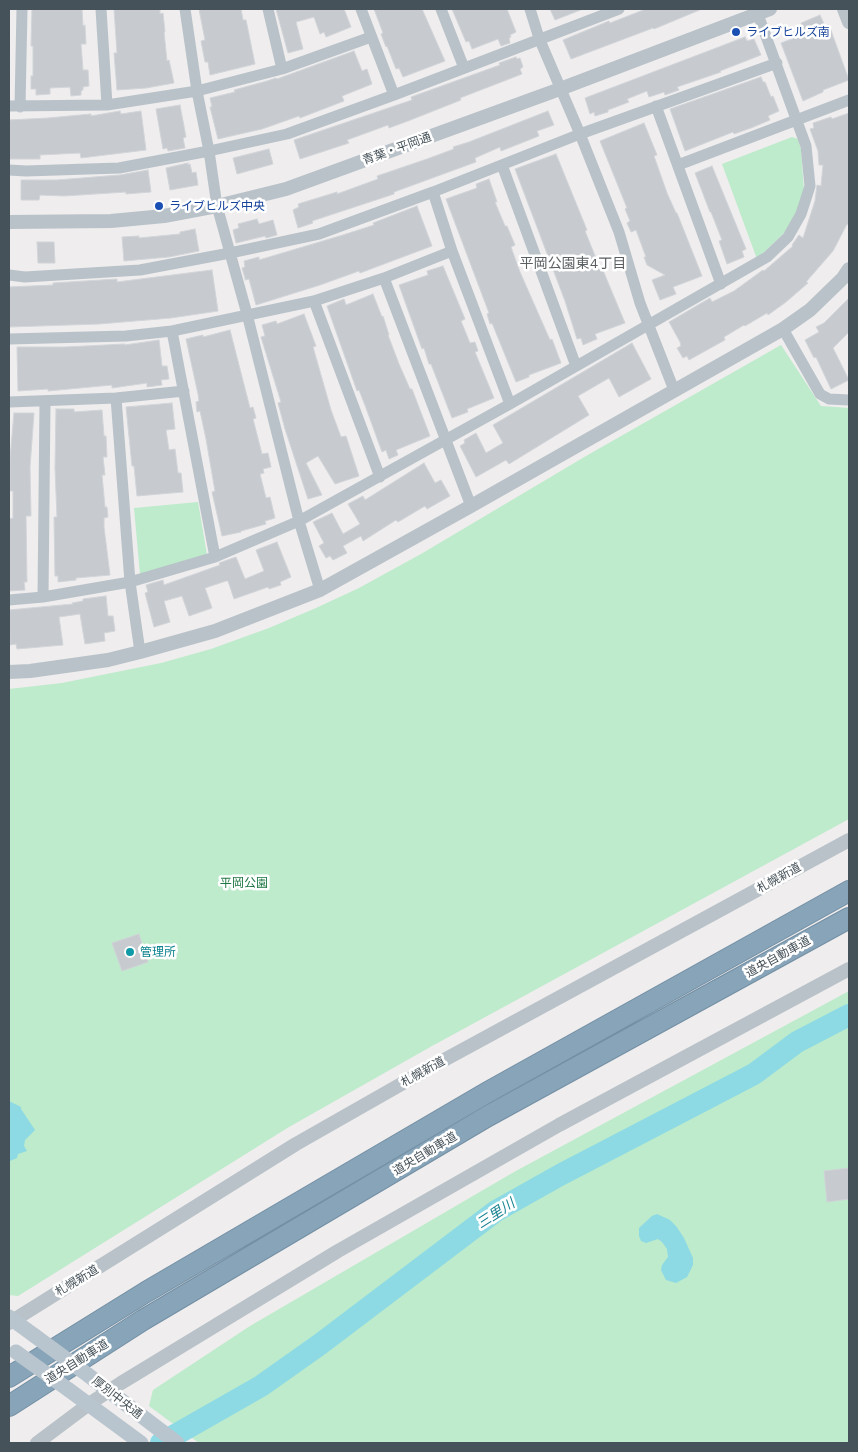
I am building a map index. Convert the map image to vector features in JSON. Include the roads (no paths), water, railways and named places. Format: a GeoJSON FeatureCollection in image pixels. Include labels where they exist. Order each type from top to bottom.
{"type":"FeatureCollection","features":[{"type":"Feature","properties":{"kind":"highway","name":"道央自動車道"},"geometry":{"type":"LineString","coordinates":[[9,1377],[146,1292],[488,1092],[849,891]]}},
{"type":"Feature","properties":{"kind":"highway","name":"道央自動車道"},"geometry":{"type":"LineString","coordinates":[[9,1406],[143,1320],[488,1116],[849,918]]}},
{"type":"Feature","properties":{"kind":"main road","name":"厚別中央通"},"geometry":{"type":"LineString","coordinates":[[10,1320],[110,1391],[177,1443]]}},
{"type":"Feature","properties":{"kind":"main road","name":"厚別中央通"},"geometry":{"type":"LineString","coordinates":[[12,1349],[141,1443]]}},
{"type":"Feature","properties":{"kind":"street"},"geometry":{"type":"LineString","coordinates":[[22,9],[14,107],[107,105],[197,91],[282,69],[371,37]]}},
{"type":"Feature","properties":{"kind":"street"},"geometry":{"type":"LineString","coordinates":[[102,9],[107,105]]}},
{"type":"Feature","properties":{"kind":"street"},"geometry":{"type":"LineString","coordinates":[[185,9],[217,206],[247,314],[299,522],[320,590]]}},
{"type":"Feature","properties":{"kind":"street"},"geometry":{"type":"LineString","coordinates":[[268,9],[282,69]]}},
{"type":"Feature","properties":{"kind":"street"},"geometry":{"type":"LineString","coordinates":[[361,9],[394,95]]}},
{"type":"Feature","properties":{"kind":"street"},"geometry":{"type":"LineString","coordinates":[[441,9],[464,68]]}},
{"type":"Feature","properties":{"kind":"street"},"geometry":{"type":"LineString","coordinates":[[530,9],[539,38],[619,232],[640,303],[674,390]]}},
{"type":"Feature","properties":{"kind":"street"},"geometry":{"type":"LineString","coordinates":[[9,170],[119,168],[287,134],[619,9]]}},
{"type":"Feature","properties":{"kind":"street"},"geometry":{"type":"LineString","coordinates":[[844,9],[849,22]]}},
{"type":"Feature","properties":{"kind":"street"},"geometry":{"type":"LineString","coordinates":[[9,600],[43,597],[130,582],[215,557],[299,522],[767,257],[788,237],[801,214],[810,186],[806,146],[761,10]]}},
{"type":"Feature","properties":{"kind":"street","name":"青葉・平岡通"},"geometry":{"type":"LineString","coordinates":[[9,222],[111,220],[164,216],[217,206],[304,184],[560,89],[761,10]]}},
{"type":"Feature","properties":{"kind":"street"},"geometry":{"type":"LineString","coordinates":[[9,276],[24,277],[140,270],[318,234],[433,192],[580,134],[777,63]]}},
{"type":"Feature","properties":{"kind":"street"},"geometry":{"type":"LineString","coordinates":[[678,165],[849,100]]}},
{"type":"Feature","properties":{"kind":"street"},"geometry":{"type":"LineString","coordinates":[[656,106],[721,284]]}},
{"type":"Feature","properties":{"kind":"street"},"geometry":{"type":"LineString","coordinates":[[502,165],[576,366]]}},
{"type":"Feature","properties":{"kind":"street"},"geometry":{"type":"LineString","coordinates":[[433,192],[452,251],[510,404]]}},
{"type":"Feature","properties":{"kind":"street"},"geometry":{"type":"LineString","coordinates":[[9,339],[126,336],[172,331],[314,301],[384,278],[452,251]]}},
{"type":"Feature","properties":{"kind":"street"},"geometry":{"type":"LineString","coordinates":[[9,672],[30,671],[108,660],[140,652],[216,631],[320,590],[783,329],[810,310],[843,278],[849,269]]}},
{"type":"Feature","properties":{"kind":"street"},"geometry":{"type":"LineString","coordinates":[[384,278],[471,506]]}},
{"type":"Feature","properties":{"kind":"street"},"geometry":{"type":"LineString","coordinates":[[314,301],[380,477]]}},
{"type":"Feature","properties":{"kind":"street"},"geometry":{"type":"LineString","coordinates":[[783,329],[820,394],[829,399],[849,400]]}},
{"type":"Feature","properties":{"kind":"street"},"geometry":{"type":"LineString","coordinates":[[172,331],[215,557]]}},
{"type":"Feature","properties":{"kind":"street"},"geometry":{"type":"LineString","coordinates":[[9,402],[116,398],[184,391]]}},
{"type":"Feature","properties":{"kind":"street"},"geometry":{"type":"LineString","coordinates":[[116,398],[130,582],[140,652]]}},
{"type":"Feature","properties":{"kind":"street"},"geometry":{"type":"LineString","coordinates":[[43,597],[45,402]]}},
{"type":"Feature","properties":{"kind":"street","name":"札幌新道"},"geometry":{"type":"LineString","coordinates":[[10,1320],[296,1144],[442,1061],[849,840]]}},
{"type":"Feature","properties":{"kind":"street"},"geometry":{"type":"LineString","coordinates":[[36,1443],[89,1404],[338,1251],[559,1125],[849,969]]}},
{"type":"Feature","properties":{"kind":"water"},"geometry":{"type":"Polygon","coordinates":[[[9,1101],[21,1107],[35,1130],[25,1140],[24,1146],[27,1151],[18,1154],[17,1158],[10,1161],[9,1160],[9,1101]]]}},
{"type":"Feature","properties":{"kind":"water"},"geometry":{"type":"Polygon","coordinates":[[[657,1214],[670,1220],[676,1226],[693,1258],[693,1265],[687,1277],[676,1283],[666,1280],[661,1270],[668,1257],[667,1249],[662,1242],[658,1239],[646,1243],[641,1241],[639,1236],[639,1228],[657,1214]]]}},
{"type":"Feature","properties":{"kind":"waterway","name":"三里川"},"geometry":{"type":"LineString","coordinates":[[161,1443],[261,1386],[319,1345],[496,1211],[560,1175],[754,1074],[797,1042],[849,1015]]}},
{"type":"Feature","properties":{"kind":"place","name":"ライブヒルズ南"},"geometry":{"type":"Point","coordinates":[736,32]}},
{"type":"Feature","properties":{"kind":"place","name":"ライブヒルズ中央"},"geometry":{"type":"Point","coordinates":[159,206]}},
{"type":"Feature","properties":{"kind":"place","name":"管理所"},"geometry":{"type":"Point","coordinates":[130,952]}},
{"type":"Feature","properties":{"kind":"district","name":"平岡公園東4丁目"},"geometry":{"type":"Point","coordinates":[573,264]}},
{"type":"Feature","properties":{"kind":"park label","name":"平岡公園"},"geometry":{"type":"Point","coordinates":[244,883]}}]}
